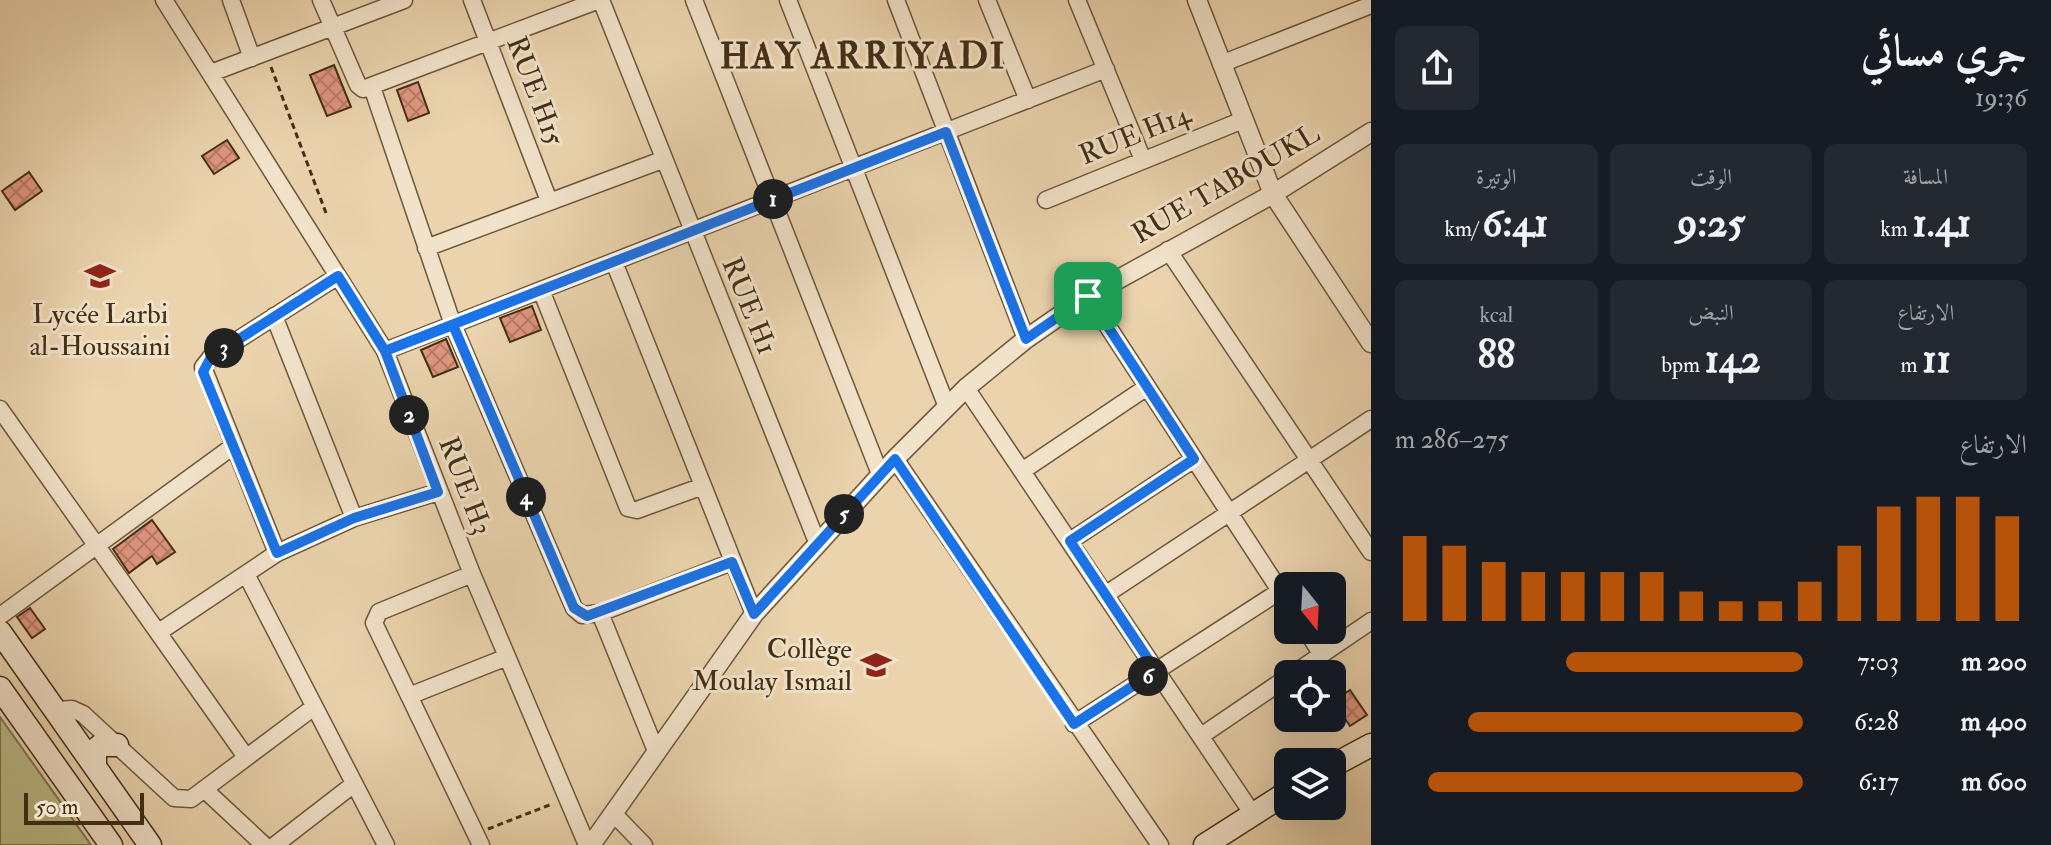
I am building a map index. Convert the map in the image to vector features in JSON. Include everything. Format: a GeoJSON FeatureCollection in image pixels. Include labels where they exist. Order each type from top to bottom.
{"type":"FeatureCollection","features":[{"type":"Feature","properties":{"kind":"main road"},"geometry":{"type":"LineString","coordinates":[[2,640],[57,710],[150,845]]}},
{"type":"Feature","properties":{"kind":"main road"},"geometry":{"type":"LineString","coordinates":[[0,688],[111,845]]}},
{"type":"Feature","properties":{"kind":"main road"},"geometry":{"type":"LineString","coordinates":[[95,767],[95,750],[101,745],[117,745]]}},
{"type":"Feature","properties":{"kind":"main road"},"geometry":{"type":"LineString","coordinates":[[1346,758],[1371,745]]}},
{"type":"Feature","properties":{"kind":"main road"},"geometry":{"type":"LineString","coordinates":[[1205,845],[1274,800]]}},
{"type":"Feature","properties":{"kind":"street","name":"RUE H3"},"geometry":{"type":"LineString","coordinates":[[164,0],[385,351],[438,492],[589,845]]}},
{"type":"Feature","properties":{"kind":"street"},"geometry":{"type":"LineString","coordinates":[[231,0],[259,55]]}},
{"type":"Feature","properties":{"kind":"street"},"geometry":{"type":"LineString","coordinates":[[321,0],[358,85],[372,87],[600,0]]}},
{"type":"Feature","properties":{"kind":"street","name":"RUE H15"},"geometry":{"type":"LineString","coordinates":[[472,0],[549,201]]}},
{"type":"Feature","properties":{"kind":"street","name":"RUE H1"},"geometry":{"type":"LineString","coordinates":[[600,0],[817,542]]}},
{"type":"Feature","properties":{"kind":"street"},"geometry":{"type":"LineString","coordinates":[[694,0],[880,474]]}},
{"type":"Feature","properties":{"kind":"street"},"geometry":{"type":"LineString","coordinates":[[788,0],[947,407]]}},
{"type":"Feature","properties":{"kind":"street"},"geometry":{"type":"LineString","coordinates":[[896,0],[1026,339]]}},
{"type":"Feature","properties":{"kind":"street"},"geometry":{"type":"LineString","coordinates":[[987,0],[1028,100]]}},
{"type":"Feature","properties":{"kind":"street"},"geometry":{"type":"LineString","coordinates":[[1077,0],[1143,160]]}},
{"type":"Feature","properties":{"kind":"street"},"geometry":{"type":"LineString","coordinates":[[1197,0],[1273,194],[1371,343]]}},
{"type":"Feature","properties":{"kind":"street"},"geometry":{"type":"LineString","coordinates":[[211,73],[397,1]]}},
{"type":"Feature","properties":{"kind":"street"},"geometry":{"type":"LineString","coordinates":[[1221,64],[1371,5]]}},
{"type":"Feature","properties":{"kind":"street"},"geometry":{"type":"LineString","coordinates":[[385,351],[1106,69]]}},
{"type":"Feature","properties":{"kind":"street"},"geometry":{"type":"LineString","coordinates":[[372,87],[453,325],[574,608],[582,615],[600,613],[732,562]]}},
{"type":"Feature","properties":{"kind":"street","name":"RUE H14"},"geometry":{"type":"LineString","coordinates":[[1046,200],[1243,120]]}},
{"type":"Feature","properties":{"kind":"street","name":"RUE TABOUKL"},"geometry":{"type":"LineString","coordinates":[[589,845],[754,614],[880,474],[966,388],[1026,339],[1088,296],[1273,194],[1371,132]]}},
{"type":"Feature","properties":{"kind":"street"},"geometry":{"type":"LineString","coordinates":[[426,248],[662,160]]}},
{"type":"Feature","properties":{"kind":"street"},"geometry":{"type":"LineString","coordinates":[[1168,250],[1371,552]]}},
{"type":"Feature","properties":{"kind":"street"},"geometry":{"type":"LineString","coordinates":[[614,262],[754,614]]}},
{"type":"Feature","properties":{"kind":"street"},"geometry":{"type":"LineString","coordinates":[[277,553],[232,447],[203,367],[211,357],[338,276]]}},
{"type":"Feature","properties":{"kind":"street"},"geometry":{"type":"LineString","coordinates":[[541,290],[628,508],[637,510],[703,486]]}},
{"type":"Feature","properties":{"kind":"street"},"geometry":{"type":"LineString","coordinates":[[1088,296],[1274,582]]}},
{"type":"Feature","properties":{"kind":"street"},"geometry":{"type":"LineString","coordinates":[[274,316],[354,518]]}},
{"type":"Feature","properties":{"kind":"street"},"geometry":{"type":"LineString","coordinates":[[1022,471],[1147,387]]}},
{"type":"Feature","properties":{"kind":"street"},"geometry":{"type":"LineString","coordinates":[[966,388],[1252,813]]}},
{"type":"Feature","properties":{"kind":"street"},"geometry":{"type":"LineString","coordinates":[[0,409],[98,543],[246,757]]}},
{"type":"Feature","properties":{"kind":"street"},"geometry":{"type":"LineString","coordinates":[[1105,595],[1371,419]]}},
{"type":"Feature","properties":{"kind":"street"},"geometry":{"type":"LineString","coordinates":[[0,616],[232,447]]}},
{"type":"Feature","properties":{"kind":"street"},"geometry":{"type":"LineString","coordinates":[[895,459],[1074,724],[1160,845]]}},
{"type":"Feature","properties":{"kind":"street"},"geometry":{"type":"LineString","coordinates":[[1070,541],[1194,459]]}},
{"type":"Feature","properties":{"kind":"street"},"geometry":{"type":"LineString","coordinates":[[159,632],[277,553],[354,518],[438,492]]}},
{"type":"Feature","properties":{"kind":"street"},"geometry":{"type":"LineString","coordinates":[[246,574],[386,845]]}},
{"type":"Feature","properties":{"kind":"street"},"geometry":{"type":"LineString","coordinates":[[472,574],[374,617],[375,630],[478,840]]}},
{"type":"Feature","properties":{"kind":"street"},"geometry":{"type":"LineString","coordinates":[[1074,724],[1156,671],[1274,603]]}},
{"type":"Feature","properties":{"kind":"street"},"geometry":{"type":"LineString","coordinates":[[600,613],[656,751]]}},
{"type":"Feature","properties":{"kind":"street"},"geometry":{"type":"LineString","coordinates":[[1314,660],[1371,621]]}},
{"type":"Feature","properties":{"kind":"street"},"geometry":{"type":"LineString","coordinates":[[1315,644],[1322,655]]}},
{"type":"Feature","properties":{"kind":"street"},"geometry":{"type":"LineString","coordinates":[[409,696],[507,657]]}},
{"type":"Feature","properties":{"kind":"street"},"geometry":{"type":"LineString","coordinates":[[1201,736],[1274,686]]}},
{"type":"Feature","properties":{"kind":"street"},"geometry":{"type":"LineString","coordinates":[[57,710],[78,711],[174,798],[191,799],[314,707]]}},
{"type":"Feature","properties":{"kind":"street"},"geometry":{"type":"LineString","coordinates":[[275,845],[354,784]]}},
{"type":"Feature","properties":{"kind":"street"},"geometry":{"type":"LineString","coordinates":[[204,789],[264,845]]}},
{"type":"Feature","properties":{"kind":"street"},"geometry":{"type":"LineString","coordinates":[[613,813],[644,845]]}},
{"type":"Feature","properties":{"kind":"path"},"geometry":{"type":"LineString","coordinates":[[259,55],[326,213]]}},
{"type":"Feature","properties":{"kind":"path"},"geometry":{"type":"LineString","coordinates":[[478,840],[567,798]]}},
{"type":"Feature","properties":{"kind":"green space"},"geometry":{"type":"Polygon","coordinates":[[[0,717],[91,845],[0,845],[0,717]]]}},
{"type":"Feature","properties":{"kind":"building"},"geometry":{"type":"Polygon","coordinates":[[[334,65],[351,107],[327,116],[310,75],[334,65]]]}},
{"type":"Feature","properties":{"kind":"building"},"geometry":{"type":"Polygon","coordinates":[[[418,82],[429,113],[408,121],[397,90],[418,82]]]}},
{"type":"Feature","properties":{"kind":"building"},"geometry":{"type":"Polygon","coordinates":[[[227,140],[239,158],[214,174],[202,156],[227,140]]]}},
{"type":"Feature","properties":{"kind":"building"},"geometry":{"type":"Polygon","coordinates":[[[29,172],[42,191],[15,210],[2,191],[29,172]]]}},
{"type":"Feature","properties":{"kind":"building"},"geometry":{"type":"Polygon","coordinates":[[[532,306],[541,330],[510,342],[500,318],[532,306]]]}},
{"type":"Feature","properties":{"kind":"building"},"geometry":{"type":"Polygon","coordinates":[[[446,339],[458,367],[433,377],[421,350],[446,339]]]}},
{"type":"Feature","properties":{"kind":"building"},"geometry":{"type":"Polygon","coordinates":[[[152,520],[175,552],[157,564],[152,556],[129,573],[113,549],[152,520]]]}},
{"type":"Feature","properties":{"kind":"building"},"geometry":{"type":"Polygon","coordinates":[[[30,608],[45,629],[32,638],[17,617],[30,608]]]}},
{"type":"Feature","properties":{"kind":"building"},"geometry":{"type":"Polygon","coordinates":[[[1350,690],[1367,715],[1350,726],[1346,720],[1346,693],[1350,690]]]}},
{"type":"Feature","properties":{"kind":"place","name":"Lycée Larbi al-Houssaini"},"geometry":{"type":"Point","coordinates":[100,276]}},
{"type":"Feature","properties":{"kind":"place","name":"Collège Moulay Ismail"},"geometry":{"type":"Point","coordinates":[876,665]}},
{"type":"Feature","properties":{"kind":"district","name":"HAY ARRIYADI"},"geometry":{"type":"Point","coordinates":[863,56]}},
{"type":"Feature","properties":{"kind":"route"},"geometry":{"type":"LineString","coordinates":[[1088,296],[1026,339],[946,132],[385,351],[438,492],[354,518],[277,553],[203,372],[206,361],[211,357],[338,276],[385,351],[453,325],[574,608],[587,616],[732,562],[754,614],[895,459],[1074,724],[1156,671],[1070,541],[1194,459],[1088,296]]}}]}
